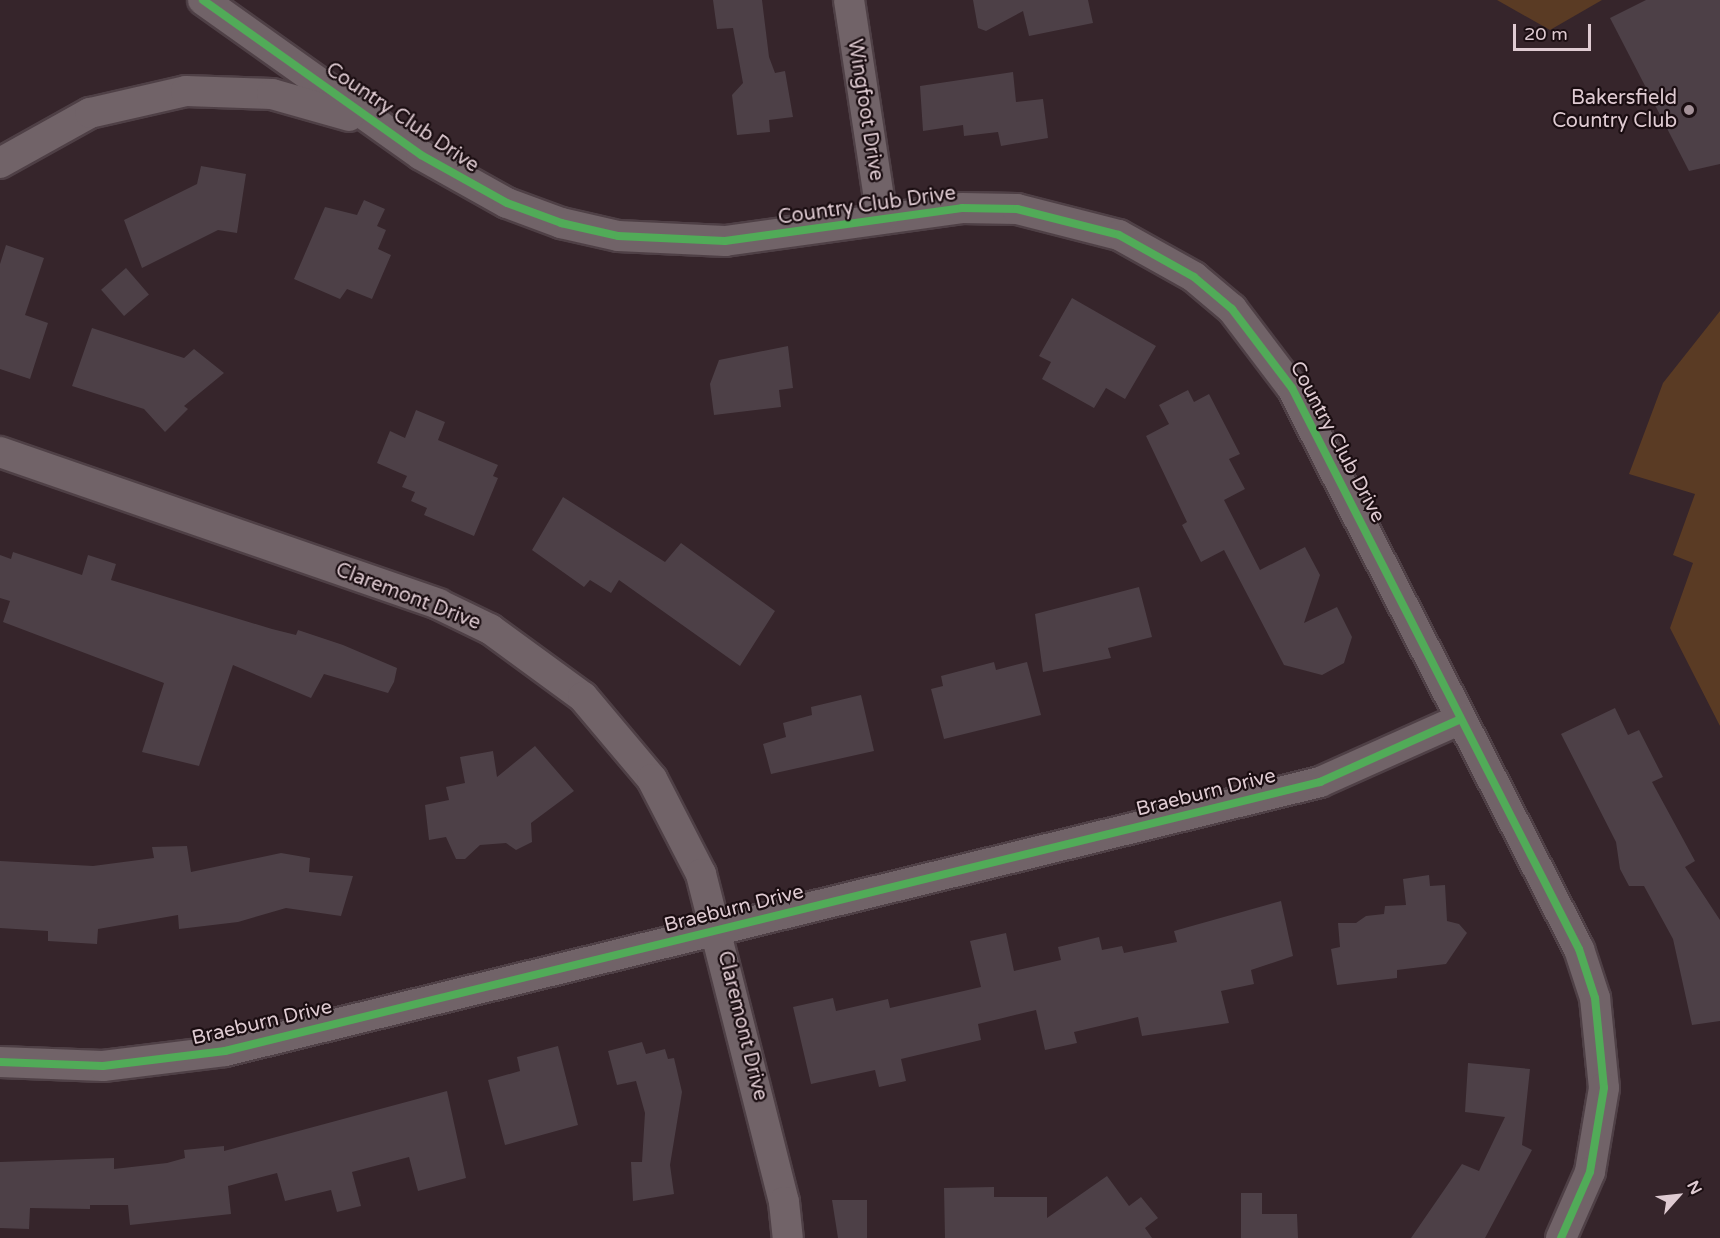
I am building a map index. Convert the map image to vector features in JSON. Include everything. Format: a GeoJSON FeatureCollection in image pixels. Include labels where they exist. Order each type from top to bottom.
{"type":"FeatureCollection","features":[{"type":"Feature","properties":{"kind":"street","name":"Country Club Drive"},"geometry":{"type":"LineString","coordinates":[[202,0],[405,144],[507,203],[618,236],[725,241],[962,208],[1017,209],[1072,219],[1152,251],[1232,309],[1292,388],[1578,949],[1595,998],[1603,1048],[1600,1127],[1590,1172],[1561,1238]]}},
{"type":"Feature","properties":{"kind":"street","name":"Wingfoot Drive"},"geometry":{"type":"LineString","coordinates":[[849,0],[882,219]]}},
{"type":"Feature","properties":{"kind":"street"},"geometry":{"type":"LineString","coordinates":[[0,164],[90,113],[186,91],[272,94],[320,105],[405,144]]}},
{"type":"Feature","properties":{"kind":"street","name":"Claremont Drive"},"geometry":{"type":"LineString","coordinates":[[0,452],[438,604],[538,661],[583,697],[652,779],[701,874],[719,930],[784,1202],[788,1238]]}},
{"type":"Feature","properties":{"kind":"street","name":"Braeburn Drive"},"geometry":{"type":"LineString","coordinates":[[0,1062],[103,1066],[225,1050],[1320,782],[1461,718]]}},
{"type":"Feature","properties":{"kind":"shaded area","name":"Bakersfield Country Club"},"geometry":{"type":"Polygon","coordinates":[[[1497,0],[1602,0],[1550,30],[1497,0]]]}},
{"type":"Feature","properties":{"kind":"shaded area"},"geometry":{"type":"Polygon","coordinates":[[[1720,311],[1720,726],[1670,628],[1693,563],[1673,555],[1695,494],[1629,474],[1663,383],[1720,311]]]}},
{"type":"Feature","properties":{"kind":"building"},"geometry":{"type":"Polygon","coordinates":[[[713,0],[762,0],[769,57],[775,73],[785,71],[793,117],[769,120],[770,132],[737,135],[732,95],[743,83],[733,28],[717,29],[713,0]]]}},
{"type":"Feature","properties":{"kind":"building"},"geometry":{"type":"Polygon","coordinates":[[[973,0],[1088,0],[1093,23],[1029,36],[1023,11],[986,31],[978,28],[973,0]]]}},
{"type":"Feature","properties":{"kind":"building","name":"Bakersfield Country Club"},"geometry":{"type":"Polygon","coordinates":[[[1646,0],[1720,0],[1720,164],[1689,171],[1610,18],[1646,0]]]}},
{"type":"Feature","properties":{"kind":"building"},"geometry":{"type":"Polygon","coordinates":[[[1013,72],[1016,102],[1043,99],[1048,138],[1001,146],[998,132],[964,136],[963,125],[923,131],[920,86],[1013,72]]]}},
{"type":"Feature","properties":{"kind":"building"},"geometry":{"type":"Polygon","coordinates":[[[201,166],[246,174],[237,233],[218,230],[142,268],[124,220],[197,184],[201,166]]]}},
{"type":"Feature","properties":{"kind":"building"},"geometry":{"type":"Polygon","coordinates":[[[364,200],[385,209],[377,226],[386,230],[378,249],[391,255],[372,299],[347,289],[340,299],[294,279],[325,207],[357,215],[364,200]]]}},
{"type":"Feature","properties":{"kind":"building"},"geometry":{"type":"Polygon","coordinates":[[[6,245],[44,258],[25,315],[48,323],[30,379],[0,369],[0,264],[6,245]]]}},
{"type":"Feature","properties":{"kind":"building"},"geometry":{"type":"Polygon","coordinates":[[[126,268],[149,294],[124,316],[101,290],[126,268]]]}},
{"type":"Feature","properties":{"kind":"building"},"geometry":{"type":"Polygon","coordinates":[[[1072,298],[1156,346],[1125,399],[1106,388],[1094,408],[1042,379],[1051,362],[1039,356],[1072,298]]]}},
{"type":"Feature","properties":{"kind":"building"},"geometry":{"type":"Polygon","coordinates":[[[92,328],[184,358],[194,349],[224,373],[184,406],[188,409],[165,432],[144,409],[72,386],[92,328]]]}},
{"type":"Feature","properties":{"kind":"building"},"geometry":{"type":"Polygon","coordinates":[[[788,346],[793,388],[779,390],[781,407],[714,415],[710,384],[719,360],[788,346]]]}},
{"type":"Feature","properties":{"kind":"building"},"geometry":{"type":"Polygon","coordinates":[[[1188,390],[1194,402],[1209,394],[1240,454],[1229,459],[1245,489],[1224,500],[1260,570],[1305,547],[1320,575],[1304,623],[1337,607],[1352,637],[1344,663],[1322,675],[1284,665],[1224,550],[1201,562],[1182,525],[1187,522],[1146,436],[1169,424],[1159,405],[1188,390]]]}},
{"type":"Feature","properties":{"kind":"building"},"geometry":{"type":"Polygon","coordinates":[[[416,410],[445,422],[438,440],[498,465],[493,476],[498,478],[474,536],[424,515],[427,508],[411,501],[415,492],[402,487],[407,476],[377,463],[390,431],[405,438],[416,410]]]}},
{"type":"Feature","properties":{"kind":"building"},"geometry":{"type":"Polygon","coordinates":[[[563,497],[665,562],[681,543],[775,611],[740,666],[619,580],[611,593],[590,580],[584,587],[532,550],[563,497]]]}},
{"type":"Feature","properties":{"kind":"building"},"geometry":{"type":"Polygon","coordinates":[[[13,552],[82,575],[88,555],[116,564],[111,580],[272,629],[296,635],[298,630],[343,645],[397,668],[394,682],[388,693],[324,674],[311,698],[233,665],[199,766],[142,752],[164,683],[3,622],[10,601],[0,598],[0,555],[11,559],[13,552]]]}},
{"type":"Feature","properties":{"kind":"building"},"geometry":{"type":"Polygon","coordinates":[[[1139,587],[1152,637],[1108,648],[1111,658],[1043,672],[1035,614],[1139,587]]]}},
{"type":"Feature","properties":{"kind":"building"},"geometry":{"type":"Polygon","coordinates":[[[994,662],[996,670],[1027,662],[1041,715],[944,739],[931,689],[943,686],[941,676],[994,662]]]}},
{"type":"Feature","properties":{"kind":"building"},"geometry":{"type":"Polygon","coordinates":[[[861,695],[874,751],[771,774],[763,744],[786,737],[783,723],[812,715],[811,707],[861,695]]]}},
{"type":"Feature","properties":{"kind":"building"},"geometry":{"type":"Polygon","coordinates":[[[1615,708],[1628,735],[1639,730],[1663,777],[1652,782],[1695,861],[1685,867],[1720,920],[1720,1021],[1692,1025],[1673,939],[1644,886],[1629,886],[1620,869],[1616,842],[1561,734],[1615,708]]]}},
{"type":"Feature","properties":{"kind":"building"},"geometry":{"type":"Polygon","coordinates":[[[535,746],[574,791],[531,823],[532,842],[516,850],[506,843],[480,845],[465,859],[456,859],[446,837],[429,840],[425,805],[449,800],[446,787],[465,783],[460,757],[493,751],[497,777],[535,746]]]}},
{"type":"Feature","properties":{"kind":"building"},"geometry":{"type":"Polygon","coordinates":[[[187,846],[191,872],[281,853],[310,858],[309,872],[353,876],[341,916],[286,908],[238,922],[179,929],[178,915],[98,929],[97,944],[48,941],[48,931],[0,928],[0,861],[93,866],[154,858],[152,847],[187,846]]]}},
{"type":"Feature","properties":{"kind":"building"},"geometry":{"type":"Polygon","coordinates":[[[1429,875],[1430,886],[1445,885],[1447,921],[1459,924],[1467,933],[1446,964],[1397,970],[1397,978],[1337,985],[1331,949],[1340,947],[1338,923],[1356,923],[1366,916],[1384,914],[1385,906],[1406,905],[1403,879],[1429,875]]]}},
{"type":"Feature","properties":{"kind":"building"},"geometry":{"type":"Polygon","coordinates":[[[1281,901],[1293,956],[1251,970],[1254,984],[1221,991],[1229,1023],[1142,1036],[1138,1017],[1074,1032],[1077,1043],[1045,1050],[1036,1010],[978,1024],[981,1040],[901,1059],[906,1081],[879,1087],[875,1070],[811,1084],[793,1007],[833,998],[836,1011],[888,999],[890,1008],[981,987],[970,941],[1006,933],[1014,971],[1061,960],[1058,947],[1099,937],[1102,950],[1122,946],[1124,953],[1177,942],[1174,931],[1281,901]]]}},
{"type":"Feature","properties":{"kind":"building"},"geometry":{"type":"Polygon","coordinates":[[[642,1042],[646,1054],[665,1049],[668,1059],[674,1058],[682,1092],[670,1165],[674,1194],[633,1201],[631,1162],[642,1162],[645,1113],[636,1081],[617,1085],[608,1051],[642,1042]]]}},
{"type":"Feature","properties":{"kind":"building"},"geometry":{"type":"Polygon","coordinates":[[[558,1046],[578,1125],[505,1145],[488,1080],[520,1071],[517,1057],[558,1046]]]}},
{"type":"Feature","properties":{"kind":"building"},"geometry":{"type":"Polygon","coordinates":[[[1468,1063],[1530,1069],[1522,1145],[1532,1150],[1485,1238],[1411,1238],[1462,1164],[1479,1171],[1505,1117],[1465,1112],[1468,1063]]]}},
{"type":"Feature","properties":{"kind":"building"},"geometry":{"type":"Polygon","coordinates":[[[447,1091],[466,1178],[418,1191],[409,1157],[352,1172],[361,1206],[337,1212],[331,1190],[285,1201],[277,1173],[228,1186],[231,1214],[130,1225],[128,1205],[90,1205],[90,1209],[30,1208],[29,1229],[0,1228],[0,1162],[114,1158],[114,1169],[167,1163],[185,1158],[184,1150],[224,1146],[224,1151],[447,1091]]]}},
{"type":"Feature","properties":{"kind":"building"},"geometry":{"type":"Polygon","coordinates":[[[1107,1176],[1129,1206],[1141,1197],[1158,1218],[1145,1228],[1152,1238],[945,1238],[944,1188],[994,1187],[994,1197],[1047,1197],[1047,1218],[1107,1176]]]}},
{"type":"Feature","properties":{"kind":"building"},"geometry":{"type":"Polygon","coordinates":[[[1241,1193],[1262,1193],[1262,1214],[1297,1214],[1298,1238],[1241,1238],[1241,1193]]]}},
{"type":"Feature","properties":{"kind":"building"},"geometry":{"type":"Polygon","coordinates":[[[832,1200],[867,1200],[867,1238],[838,1238],[832,1200]]]}},
{"type":"Feature","properties":{"kind":"cycle path"},"geometry":{"type":"LineString","coordinates":[[203,0],[421,155],[507,203],[561,223],[618,236],[725,241],[962,208],[1017,209],[1119,235],[1194,277],[1232,309],[1292,388],[1579,949],[1595,998],[1604,1088],[1590,1172],[1561,1238]]}},
{"type":"Feature","properties":{"kind":"cycle path"},"geometry":{"type":"LineString","coordinates":[[0,1062],[103,1066],[225,1051],[1320,782],[1461,719]]}},
{"type":"Feature","properties":{"kind":"place","name":"Bakersfield Country Club"},"geometry":{"type":"Point","coordinates":[1689,110]}}]}
